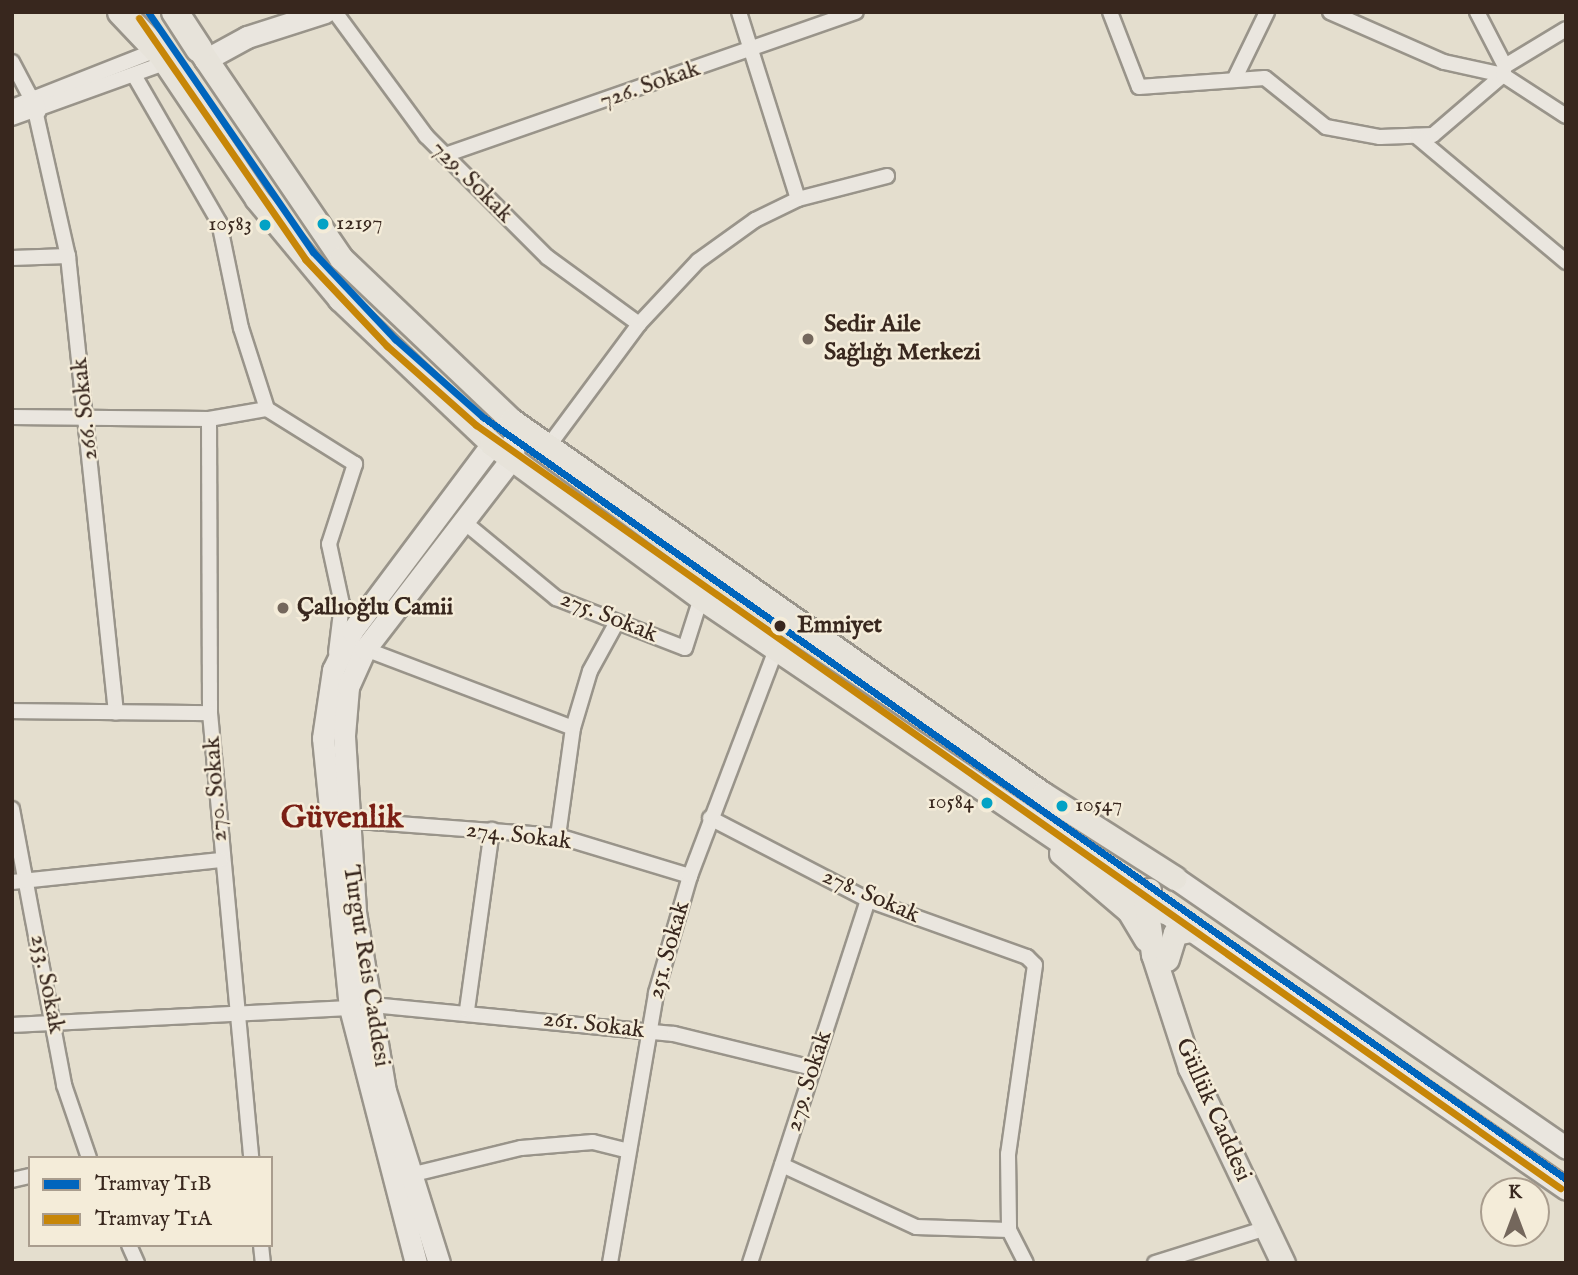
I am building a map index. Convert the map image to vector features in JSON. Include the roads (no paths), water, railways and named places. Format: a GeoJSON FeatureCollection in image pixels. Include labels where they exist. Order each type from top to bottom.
{"type":"FeatureCollection","features":[{"type":"Feature","properties":{"kind":"highway"},"geometry":{"type":"LineString","coordinates":[[121,12],[161,57]]}},
{"type":"Feature","properties":{"kind":"highway"},"geometry":{"type":"LineString","coordinates":[[132,12],[161,57]]}},
{"type":"Feature","properties":{"kind":"highway"},"geometry":{"type":"LineString","coordinates":[[174,12],[202,54]]}},
{"type":"Feature","properties":{"kind":"highway"},"geometry":{"type":"LineString","coordinates":[[181,12],[202,54]]}},
{"type":"Feature","properties":{"kind":"main road"},"geometry":{"type":"LineString","coordinates":[[202,54],[295,12]]}},
{"type":"Feature","properties":{"kind":"main road"},"geometry":{"type":"LineString","coordinates":[[202,54],[325,12]]}},
{"type":"Feature","properties":{"kind":"main road"},"geometry":{"type":"LineString","coordinates":[[202,54],[341,258],[515,423],[547,448],[782,606],[1042,794],[1175,878],[1566,1147]]}},
{"type":"Feature","properties":{"kind":"main road"},"geometry":{"type":"LineString","coordinates":[[161,57],[257,199],[340,299],[492,444],[701,598],[1145,898],[1566,1189]]}},
{"type":"Feature","properties":{"kind":"main road"},"geometry":{"type":"LineString","coordinates":[[513,457],[515,423]]}},
{"type":"Feature","properties":{"kind":"main road","name":"Turgut Reis Caddesi"},"geometry":{"type":"LineString","coordinates":[[416,1263],[349,1008],[323,738],[333,670],[365,618],[492,444]]}},
{"type":"Feature","properties":{"kind":"main road","name":"Turgut Reis Caddesi"},"geometry":{"type":"LineString","coordinates":[[439,1263],[385,1091],[345,820],[348,687],[365,649],[513,457]]}},
{"type":"Feature","properties":{"kind":"main road"},"geometry":{"type":"LineString","coordinates":[[1058,839],[1062,858],[1129,911],[1160,957]]}},
{"type":"Feature","properties":{"kind":"main road"},"geometry":{"type":"LineString","coordinates":[[1145,898],[1162,878],[1175,878]]}},
{"type":"Feature","properties":{"kind":"main road"},"geometry":{"type":"LineString","coordinates":[[1160,957],[1165,912],[1175,878]]}},
{"type":"Feature","properties":{"kind":"main road"},"geometry":{"type":"LineString","coordinates":[[1145,898],[1160,957]]}},
{"type":"Feature","properties":{"kind":"main road"},"geometry":{"type":"LineString","coordinates":[[1160,957],[1175,933],[1191,930]]}},
{"type":"Feature","properties":{"kind":"main road","name":"Güllük Caddesi"},"geometry":{"type":"LineString","coordinates":[[1160,957],[1190,1068],[1283,1263]]}},
{"type":"Feature","properties":{"kind":"main road","name":"Güllük Caddesi"},"geometry":{"type":"LineString","coordinates":[[1160,957],[1218,1097],[1298,1263]]}},
{"type":"Feature","properties":{"kind":"street","name":"729. Sokak"},"geometry":{"type":"LineString","coordinates":[[335,12],[444,155],[547,257],[639,324]]}},
{"type":"Feature","properties":{"kind":"street"},"geometry":{"type":"LineString","coordinates":[[739,12],[798,199]]}},
{"type":"Feature","properties":{"kind":"street","name":"726. Sokak"},"geometry":{"type":"LineString","coordinates":[[444,155],[856,12]]}},
{"type":"Feature","properties":{"kind":"street"},"geometry":{"type":"LineString","coordinates":[[1110,12],[1139,88],[1265,78],[1326,127],[1380,137],[1433,135],[1504,71],[1566,29]]}},
{"type":"Feature","properties":{"kind":"street"},"geometry":{"type":"LineString","coordinates":[[1234,80],[1267,12]]}},
{"type":"Feature","properties":{"kind":"street"},"geometry":{"type":"LineString","coordinates":[[1329,12],[1444,62],[1504,71],[1564,113]]}},
{"type":"Feature","properties":{"kind":"street"},"geometry":{"type":"LineString","coordinates":[[1477,12],[1504,71]]}},
{"type":"Feature","properties":{"kind":"street"},"geometry":{"type":"LineString","coordinates":[[26,106],[134,75],[161,57]]}},
{"type":"Feature","properties":{"kind":"street"},"geometry":{"type":"LineString","coordinates":[[12,118],[26,106],[161,57]]}},
{"type":"Feature","properties":{"kind":"street","name":"266. Sokak"},"geometry":{"type":"LineString","coordinates":[[12,62],[68,256],[116,712]]}},
{"type":"Feature","properties":{"kind":"street"},"geometry":{"type":"LineString","coordinates":[[134,75],[219,222],[241,328],[267,409],[355,464],[329,544],[342,604],[333,670]]}},
{"type":"Feature","properties":{"kind":"street"},"geometry":{"type":"LineString","coordinates":[[1416,136],[1566,262]]}},
{"type":"Feature","properties":{"kind":"street"},"geometry":{"type":"LineString","coordinates":[[547,448],[639,324],[698,261],[755,220],[798,199],[887,176]]}},
{"type":"Feature","properties":{"kind":"street"},"geometry":{"type":"LineString","coordinates":[[12,258],[68,256]]}},
{"type":"Feature","properties":{"kind":"street"},"geometry":{"type":"LineString","coordinates":[[12,417],[209,419],[267,409]]}},
{"type":"Feature","properties":{"kind":"street","name":"270. Sokak"},"geometry":{"type":"LineString","coordinates":[[209,419],[210,713],[235,1017],[251,1156]]}},
{"type":"Feature","properties":{"kind":"street","name":"275. Sokak"},"geometry":{"type":"LineString","coordinates":[[463,521],[556,598],[685,648],[701,598]]}},
{"type":"Feature","properties":{"kind":"street"},"geometry":{"type":"LineString","coordinates":[[342,604],[365,618]]}},
{"type":"Feature","properties":{"kind":"street"},"geometry":{"type":"LineString","coordinates":[[558,836],[573,728],[590,671],[617,622]]}},
{"type":"Feature","properties":{"kind":"street"},"geometry":{"type":"LineString","coordinates":[[365,649],[573,728]]}},
{"type":"Feature","properties":{"kind":"street","name":"251. Sokak"},"geometry":{"type":"LineString","coordinates":[[610,1263],[646,1031],[690,876],[776,650]]}},
{"type":"Feature","properties":{"kind":"street"},"geometry":{"type":"LineString","coordinates":[[12,711],[210,713]]}},
{"type":"Feature","properties":{"kind":"street","name":"253. Sokak"},"geometry":{"type":"LineString","coordinates":[[12,809],[19,882],[57,1026],[64,1085],[88,1156]]}},
{"type":"Feature","properties":{"kind":"street","name":"278. Sokak"},"geometry":{"type":"LineString","coordinates":[[710,818],[868,900],[1027,957],[1035,965],[1008,1154],[1009,1230]]}},
{"type":"Feature","properties":{"kind":"street","name":"274. Sokak"},"geometry":{"type":"LineString","coordinates":[[345,820],[558,836],[690,876]]}},
{"type":"Feature","properties":{"kind":"street"},"geometry":{"type":"LineString","coordinates":[[467,1010],[492,830]]}},
{"type":"Feature","properties":{"kind":"street"},"geometry":{"type":"LineString","coordinates":[[19,882],[221,860]]}},
{"type":"Feature","properties":{"kind":"street","name":"279. Sokak"},"geometry":{"type":"LineString","coordinates":[[750,1263],[868,900]]}},
{"type":"Feature","properties":{"kind":"street","name":"261. Sokak"},"geometry":{"type":"LineString","coordinates":[[372,1005],[467,1010],[646,1031],[747,1047],[812,1068]]}},
{"type":"Feature","properties":{"kind":"street"},"geometry":{"type":"LineString","coordinates":[[12,1025],[57,1026],[349,1008]]}},
{"type":"Feature","properties":{"kind":"street"},"geometry":{"type":"LineString","coordinates":[[410,1175],[521,1148],[593,1142],[626,1150]]}},
{"type":"Feature","properties":{"kind":"street"},"geometry":{"type":"LineString","coordinates":[[782,1165],[916,1227],[1009,1230],[1026,1263]]}},
{"type":"Feature","properties":{"kind":"street"},"geometry":{"type":"LineString","coordinates":[[1155,1263],[1268,1228]]}},
{"type":"Feature","properties":{"kind":"street"},"geometry":{"type":"LineString","coordinates":[[130,1247],[137,1263]]}},
{"type":"Feature","properties":{"kind":"tram line","name":"T1B"},"geometry":{"type":"LineString","coordinates":[[148,12],[313,252],[395,339],[483,417],[1566,1179]]}},
{"type":"Feature","properties":{"kind":"tram line","name":"T1A"},"geometry":{"type":"LineString","coordinates":[[139,18],[305,259],[387,346],[476,425],[1560,1188]]}},
{"type":"Feature","properties":{"kind":"place","name":"12197"},"geometry":{"type":"Point","coordinates":[323,224]}},
{"type":"Feature","properties":{"kind":"place","name":"10583"},"geometry":{"type":"Point","coordinates":[265,225]}},
{"type":"Feature","properties":{"kind":"place","name":"Sedir Aile Sağlığı Merkezi"},"geometry":{"type":"Point","coordinates":[808,339]}},
{"type":"Feature","properties":{"kind":"place","name":"Çallıoğlu Camii"},"geometry":{"type":"Point","coordinates":[283,608]}},
{"type":"Feature","properties":{"kind":"place","name":"Emniyet"},"geometry":{"type":"Point","coordinates":[780,626]}},
{"type":"Feature","properties":{"kind":"place","name":"10584"},"geometry":{"type":"Point","coordinates":[987,803]}},
{"type":"Feature","properties":{"kind":"place","name":"10547"},"geometry":{"type":"Point","coordinates":[1062,806]}},
{"type":"Feature","properties":{"kind":"district","name":"Güvenlik"},"geometry":{"type":"Point","coordinates":[342,819]}}]}
